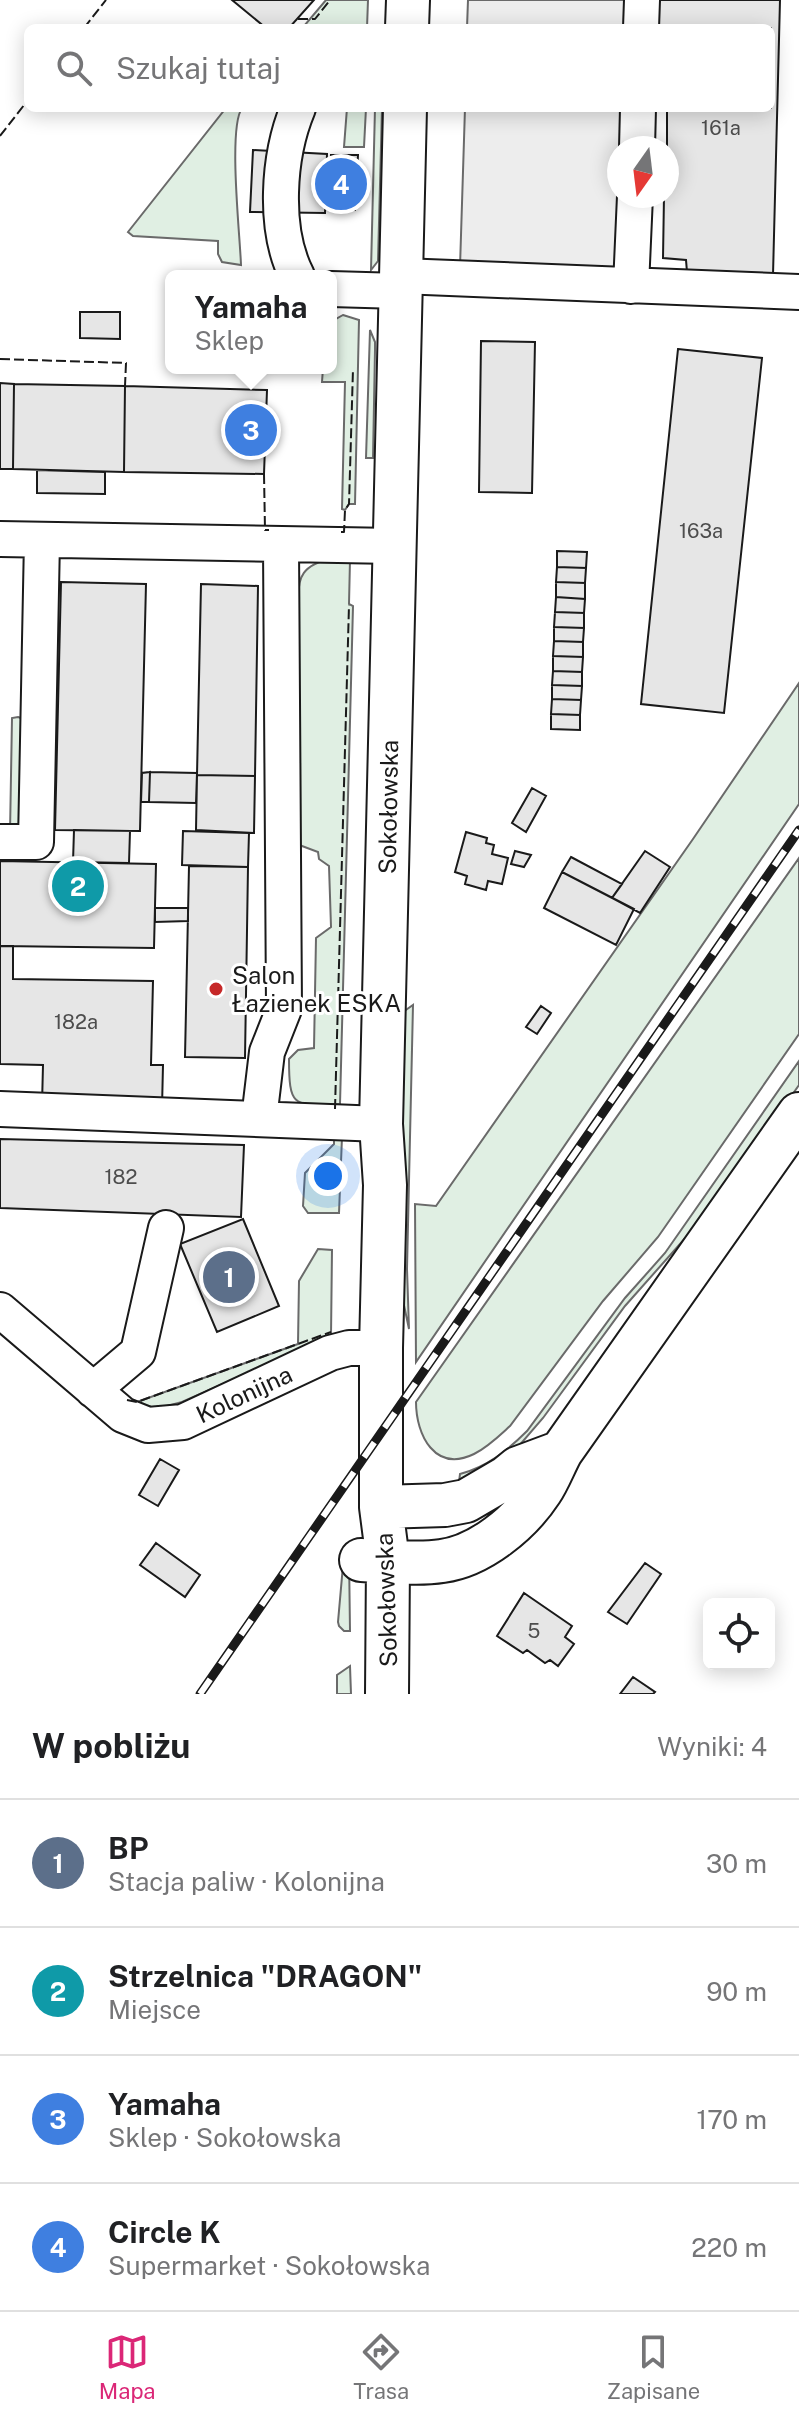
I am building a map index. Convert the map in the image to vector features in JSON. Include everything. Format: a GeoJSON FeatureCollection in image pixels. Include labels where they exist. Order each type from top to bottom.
{"type":"FeatureCollection","features":[{"type":"Feature","properties":{"kind":"main road"},"geometry":{"type":"LineString","coordinates":[[407,24],[408,0]]}},
{"type":"Feature","properties":{"kind":"main road","name":"Sokołowska"},"geometry":{"type":"LineString","coordinates":[[364,1694],[360,1641],[381,1507],[385,1185],[381,1124],[405,112]]}},
{"type":"Feature","properties":{"kind":"main road"},"geometry":{"type":"LineString","coordinates":[[375,1560],[438,1562],[457,1558],[499,1534],[528,1507],[541,1491],[561,1452],[799,1114]]}},
{"type":"Feature","properties":{"kind":"main road"},"geometry":{"type":"LineString","coordinates":[[381,1507],[466,1501],[518,1468],[561,1452]]}},
{"type":"Feature","properties":{"kind":"main road","name":"Sokołowska"},"geometry":{"type":"LineString","coordinates":[[375,1560],[387,1694]]}},
{"type":"Feature","properties":{"kind":"street"},"geometry":{"type":"LineString","coordinates":[[641,24],[642,0]]}},
{"type":"Feature","properties":{"kind":"street"},"geometry":{"type":"LineString","coordinates":[[294,270],[288,259],[281,214],[285,154],[297,112]]}},
{"type":"Feature","properties":{"kind":"street"},"geometry":{"type":"LineString","coordinates":[[637,136],[638,112]]}},
{"type":"Feature","properties":{"kind":"street"},"geometry":{"type":"LineString","coordinates":[[631,286],[634,208]]}},
{"type":"Feature","properties":{"kind":"street"},"geometry":{"type":"LineString","coordinates":[[337,289],[401,284],[631,286],[799,292]]}},
{"type":"Feature","properties":{"kind":"street"},"geometry":{"type":"LineString","coordinates":[[0,539],[394,546]]}},
{"type":"Feature","properties":{"kind":"street"},"geometry":{"type":"LineString","coordinates":[[0,842],[36,842],[42,540]]}},
{"type":"Feature","properties":{"kind":"street"},"geometry":{"type":"LineString","coordinates":[[259,1119],[267,1052],[284,1009],[281,545]]}},
{"type":"Feature","properties":{"kind":"street"},"geometry":{"type":"LineString","coordinates":[[0,1109],[381,1124]]}},
{"type":"Feature","properties":{"kind":"street"},"geometry":{"type":"LineString","coordinates":[[93,1390],[138,1352],[166,1228]]}},
{"type":"Feature","properties":{"kind":"street","name":"Kolonijna"},"geometry":{"type":"LineString","coordinates":[[0,1310],[123,1415],[148,1425],[183,1422],[330,1353],[349,1348],[381,1348]]}},
{"type":"Feature","properties":{"kind":"green space"},"geometry":{"type":"Polygon","coordinates":[[[326,0],[368,0],[367,24],[306,24],[326,0]]]}},
{"type":"Feature","properties":{"kind":"green space"},"geometry":{"type":"Polygon","coordinates":[[[223,112],[241,112],[235,159],[241,265],[222,262],[218,254],[218,241],[133,236],[128,232],[223,112]]]}},
{"type":"Feature","properties":{"kind":"green space"},"geometry":{"type":"Polygon","coordinates":[[[347,112],[366,112],[364,147],[344,147],[347,112]]]}},
{"type":"Feature","properties":{"kind":"green space"},"geometry":{"type":"Polygon","coordinates":[[[375,112],[382,112],[378,261],[371,270],[375,112]]]}},
{"type":"Feature","properties":{"kind":"green space"},"geometry":{"type":"Polygon","coordinates":[[[343,315],[359,320],[355,504],[349,504],[345,510],[342,509],[345,382],[322,382],[323,374],[337,374],[337,318],[343,315]]]}},
{"type":"Feature","properties":{"kind":"green space"},"geometry":{"type":"Polygon","coordinates":[[[370,330],[375,342],[373,458],[366,458],[370,330]]]}},
{"type":"Feature","properties":{"kind":"green space"},"geometry":{"type":"Polygon","coordinates":[[[332,558],[350,560],[349,604],[353,606],[340,1104],[313,1104],[297,1101],[293,1095],[289,1059],[298,1050],[314,1048],[316,938],[331,927],[329,866],[319,859],[318,852],[294,843],[298,595],[301,579],[308,568],[332,558]]]}},
{"type":"Feature","properties":{"kind":"green space"},"geometry":{"type":"Polygon","coordinates":[[[799,683],[799,804],[416,1362],[415,1204],[436,1206],[799,683]]]}},
{"type":"Feature","properties":{"kind":"green space"},"geometry":{"type":"Polygon","coordinates":[[[12,718],[29,721],[32,821],[10,833],[12,718]]]}},
{"type":"Feature","properties":{"kind":"green space"},"geometry":{"type":"Polygon","coordinates":[[[799,858],[799,1034],[658,1237],[603,1301],[510,1426],[474,1454],[460,1459],[439,1455],[424,1438],[416,1402],[799,858]]]}},
{"type":"Feature","properties":{"kind":"green space"},"geometry":{"type":"Polygon","coordinates":[[[413,1005],[407,1269],[409,1329],[397,1272],[403,1012],[413,1005]]]}},
{"type":"Feature","properties":{"kind":"green space"},"geometry":{"type":"Polygon","coordinates":[[[799,1061],[799,1085],[730,1183],[711,1209],[625,1306],[543,1418],[518,1447],[459,1482],[460,1474],[496,1457],[527,1431],[625,1298],[665,1253],[799,1061]]]}},
{"type":"Feature","properties":{"kind":"green space"},"geometry":{"type":"Polygon","coordinates":[[[334,1137],[342,1137],[339,1213],[308,1213],[303,1206],[305,1173],[334,1144],[334,1137]]]}},
{"type":"Feature","properties":{"kind":"green space"},"geometry":{"type":"Polygon","coordinates":[[[318,1249],[332,1250],[331,1336],[182,1402],[152,1410],[126,1400],[137,1402],[298,1344],[299,1281],[318,1249]]]}},
{"type":"Feature","properties":{"kind":"green space"},"geometry":{"type":"Polygon","coordinates":[[[344,1554],[349,1554],[350,1631],[344,1631],[338,1622],[344,1554]]]}},
{"type":"Feature","properties":{"kind":"green space"},"geometry":{"type":"Polygon","coordinates":[[[350,1666],[351,1694],[337,1694],[337,1675],[350,1666]]]}},
{"type":"Feature","properties":{"kind":"shaded area"},"geometry":{"type":"Polygon","coordinates":[[[468,0],[628,0],[626,24],[467,24],[468,0]]]}},
{"type":"Feature","properties":{"kind":"shaded area"},"geometry":{"type":"Polygon","coordinates":[[[465,112],[623,112],[622,136],[607,136],[607,208],[619,208],[618,274],[460,267],[465,112]]]}},
{"type":"Feature","properties":{"kind":"building"},"geometry":{"type":"Polygon","coordinates":[[[232,0],[314,0],[293,24],[261,24],[232,0]]]}},
{"type":"Feature","properties":{"kind":"building"},"geometry":{"type":"Polygon","coordinates":[[[656,0],[780,0],[773,275],[687,272],[686,260],[663,258],[664,208],[679,208],[679,136],[667,136],[667,112],[775,112],[775,24],[655,24],[656,0]]]}},
{"type":"Feature","properties":{"kind":"building"},"geometry":{"type":"Polygon","coordinates":[[[253,150],[327,154],[325,213],[250,212],[253,150]]]}},
{"type":"Feature","properties":{"kind":"building"},"geometry":{"type":"Polygon","coordinates":[[[331,155],[358,155],[355,210],[328,209],[331,155]]]}},
{"type":"Feature","properties":{"kind":"building"},"geometry":{"type":"Polygon","coordinates":[[[80,312],[120,312],[120,339],[80,338],[80,312]]]}},
{"type":"Feature","properties":{"kind":"building"},"geometry":{"type":"Polygon","coordinates":[[[481,341],[535,342],[532,493],[479,492],[481,341]]]}},
{"type":"Feature","properties":{"kind":"building"},"geometry":{"type":"Polygon","coordinates":[[[678,349],[762,358],[724,713],[641,704],[678,349]]]}},
{"type":"Feature","properties":{"kind":"building"},"geometry":{"type":"Polygon","coordinates":[[[0,383],[14,384],[13,469],[0,469],[0,383]]]}},
{"type":"Feature","properties":{"kind":"building"},"geometry":{"type":"Polygon","coordinates":[[[14,384],[125,386],[124,472],[13,469],[14,384]]]}},
{"type":"Feature","properties":{"kind":"building"},"geometry":{"type":"Polygon","coordinates":[[[125,386],[267,390],[264,474],[124,472],[125,386]]]}},
{"type":"Feature","properties":{"kind":"building"},"geometry":{"type":"Polygon","coordinates":[[[37,470],[105,472],[105,494],[37,493],[37,470]]]}},
{"type":"Feature","properties":{"kind":"building"},"geometry":{"type":"Polygon","coordinates":[[[557,551],[587,552],[586,568],[557,567],[557,551]]]}},
{"type":"Feature","properties":{"kind":"building"},"geometry":{"type":"Polygon","coordinates":[[[557,567],[586,568],[585,583],[556,582],[557,567]]]}},
{"type":"Feature","properties":{"kind":"building"},"geometry":{"type":"Polygon","coordinates":[[[61,582],[146,584],[140,831],[55,830],[61,582]]]}},
{"type":"Feature","properties":{"kind":"building"},"geometry":{"type":"Polygon","coordinates":[[[556,582],[585,583],[585,599],[556,597],[556,582]]]}},
{"type":"Feature","properties":{"kind":"building"},"geometry":{"type":"Polygon","coordinates":[[[201,584],[258,586],[255,776],[197,775],[201,584]]]}},
{"type":"Feature","properties":{"kind":"building"},"geometry":{"type":"Polygon","coordinates":[[[556,597],[585,599],[584,613],[555,612],[556,597]]]}},
{"type":"Feature","properties":{"kind":"building"},"geometry":{"type":"Polygon","coordinates":[[[555,612],[584,613],[584,628],[554,627],[555,612]]]}},
{"type":"Feature","properties":{"kind":"building"},"geometry":{"type":"Polygon","coordinates":[[[554,627],[584,628],[583,642],[554,641],[554,627]]]}},
{"type":"Feature","properties":{"kind":"building"},"geometry":{"type":"Polygon","coordinates":[[[554,641],[583,642],[583,657],[553,656],[554,641]]]}},
{"type":"Feature","properties":{"kind":"building"},"geometry":{"type":"Polygon","coordinates":[[[553,656],[583,657],[582,672],[553,671],[553,656]]]}},
{"type":"Feature","properties":{"kind":"building"},"geometry":{"type":"Polygon","coordinates":[[[553,671],[582,672],[582,686],[552,685],[553,671]]]}},
{"type":"Feature","properties":{"kind":"building"},"geometry":{"type":"Polygon","coordinates":[[[552,685],[582,686],[581,700],[552,699],[552,685]]]}},
{"type":"Feature","properties":{"kind":"building"},"geometry":{"type":"Polygon","coordinates":[[[552,699],[581,700],[580,715],[551,714],[552,699]]]}},
{"type":"Feature","properties":{"kind":"building"},"geometry":{"type":"Polygon","coordinates":[[[551,714],[580,715],[580,730],[551,729],[551,714]]]}},
{"type":"Feature","properties":{"kind":"building"},"geometry":{"type":"Polygon","coordinates":[[[150,772],[197,773],[196,803],[149,802],[150,772]]]}},
{"type":"Feature","properties":{"kind":"building"},"geometry":{"type":"Polygon","coordinates":[[[150,772],[149,802],[141,802],[142,773],[150,772]]]}},
{"type":"Feature","properties":{"kind":"building"},"geometry":{"type":"Polygon","coordinates":[[[197,775],[255,776],[254,833],[196,830],[197,775]]]}},
{"type":"Feature","properties":{"kind":"building"},"geometry":{"type":"Polygon","coordinates":[[[532,788],[546,796],[526,832],[512,823],[532,788]]]}},
{"type":"Feature","properties":{"kind":"building"},"geometry":{"type":"Polygon","coordinates":[[[74,830],[130,831],[129,863],[73,862],[74,830]]]}},
{"type":"Feature","properties":{"kind":"building"},"geometry":{"type":"Polygon","coordinates":[[[183,831],[249,833],[248,867],[182,865],[183,831]]]}},
{"type":"Feature","properties":{"kind":"building"},"geometry":{"type":"Polygon","coordinates":[[[466,832],[487,838],[486,843],[494,845],[492,854],[508,858],[502,884],[488,881],[486,890],[465,884],[467,876],[455,872],[466,832]]]}},
{"type":"Feature","properties":{"kind":"building"},"geometry":{"type":"Polygon","coordinates":[[[515,851],[531,855],[524,867],[511,864],[515,851]]]}},
{"type":"Feature","properties":{"kind":"building"},"geometry":{"type":"Polygon","coordinates":[[[645,851],[670,867],[640,913],[612,898],[645,851]]]}},
{"type":"Feature","properties":{"kind":"building"},"geometry":{"type":"Polygon","coordinates":[[[571,857],[622,884],[612,898],[562,872],[571,857]]]}},
{"type":"Feature","properties":{"kind":"building"},"geometry":{"type":"Polygon","coordinates":[[[0,861],[156,864],[154,948],[0,946],[0,861]]]}},
{"type":"Feature","properties":{"kind":"building","name":"Salon Łazienek ESKA"},"geometry":{"type":"Polygon","coordinates":[[[189,866],[248,867],[245,1058],[185,1057],[189,866]]]}},
{"type":"Feature","properties":{"kind":"building"},"geometry":{"type":"Polygon","coordinates":[[[562,872],[634,909],[616,945],[544,908],[562,872]]]}},
{"type":"Feature","properties":{"kind":"building"},"geometry":{"type":"Polygon","coordinates":[[[155,908],[188,908],[188,921],[155,922],[155,908]]]}},
{"type":"Feature","properties":{"kind":"building"},"geometry":{"type":"Polygon","coordinates":[[[0,946],[13,946],[13,979],[153,981],[151,1065],[163,1065],[162,1108],[42,1105],[43,1065],[0,1064],[0,946]]]}},
{"type":"Feature","properties":{"kind":"building"},"geometry":{"type":"Polygon","coordinates":[[[541,1006],[551,1013],[537,1034],[526,1027],[541,1006]]]}},
{"type":"Feature","properties":{"kind":"building"},"geometry":{"type":"Polygon","coordinates":[[[0,1139],[244,1145],[241,1217],[0,1208],[0,1139]]]}},
{"type":"Feature","properties":{"kind":"building"},"geometry":{"type":"Polygon","coordinates":[[[243,1219],[279,1306],[217,1332],[180,1244],[243,1219]]]}},
{"type":"Feature","properties":{"kind":"building"},"geometry":{"type":"Polygon","coordinates":[[[160,1459],[179,1470],[158,1506],[139,1495],[160,1459]]]}},
{"type":"Feature","properties":{"kind":"building"},"geometry":{"type":"Polygon","coordinates":[[[156,1543],[200,1575],[185,1597],[140,1565],[156,1543]]]}},
{"type":"Feature","properties":{"kind":"building"},"geometry":{"type":"Polygon","coordinates":[[[645,1563],[661,1574],[627,1624],[608,1612],[645,1563]]]}},
{"type":"Feature","properties":{"kind":"building"},"geometry":{"type":"Polygon","coordinates":[[[524,1593],[572,1626],[565,1637],[574,1644],[558,1666],[550,1660],[545,1663],[527,1650],[523,1653],[497,1636],[524,1593]]]}},
{"type":"Feature","properties":{"kind":"building"},"geometry":{"type":"Polygon","coordinates":[[[633,1677],[655,1692],[620,1694],[633,1677]]]}},
{"type":"Feature","properties":{"kind":"railway"},"geometry":{"type":"LineString","coordinates":[[200,1694],[799,830]]}},
{"type":"Feature","properties":{"kind":"fence"},"geometry":{"type":"LineString","coordinates":[[87,24],[106,0]]}},
{"type":"Feature","properties":{"kind":"fence"},"geometry":{"type":"LineString","coordinates":[[298,19],[315,19],[330,0]]}},
{"type":"Feature","properties":{"kind":"fence"},"geometry":{"type":"LineString","coordinates":[[0,136],[24,105]]}},
{"type":"Feature","properties":{"kind":"fence"},"geometry":{"type":"LineString","coordinates":[[0,359],[126,363],[125,386]]}},
{"type":"Feature","properties":{"kind":"fence"},"geometry":{"type":"LineString","coordinates":[[341,532],[344,532],[345,510],[349,504],[353,369]]}},
{"type":"Feature","properties":{"kind":"fence"},"geometry":{"type":"LineString","coordinates":[[264,474],[265,530],[269,530]]}},
{"type":"Feature","properties":{"kind":"fence"},"geometry":{"type":"LineString","coordinates":[[335,1109],[349,605]]}},
{"type":"Feature","properties":{"kind":"fence"},"geometry":{"type":"LineString","coordinates":[[127,1400],[137,1402],[331,1332]]}},
{"type":"Feature","properties":{"kind":"place","name":"Circle K"},"geometry":{"type":"Point","coordinates":[341,184]}},
{"type":"Feature","properties":{"kind":"place","name":"Yamaha"},"geometry":{"type":"Point","coordinates":[251,430]}},
{"type":"Feature","properties":{"kind":"place","name":"Strzelnica \"DRAGON\""},"geometry":{"type":"Point","coordinates":[78,886]}},
{"type":"Feature","properties":{"kind":"place","name":"Salon Łazienek ESKA"},"geometry":{"type":"Point","coordinates":[216,989]}},
{"type":"Feature","properties":{"kind":"place","name":"BP"},"geometry":{"type":"Point","coordinates":[229,1277]}}]}
